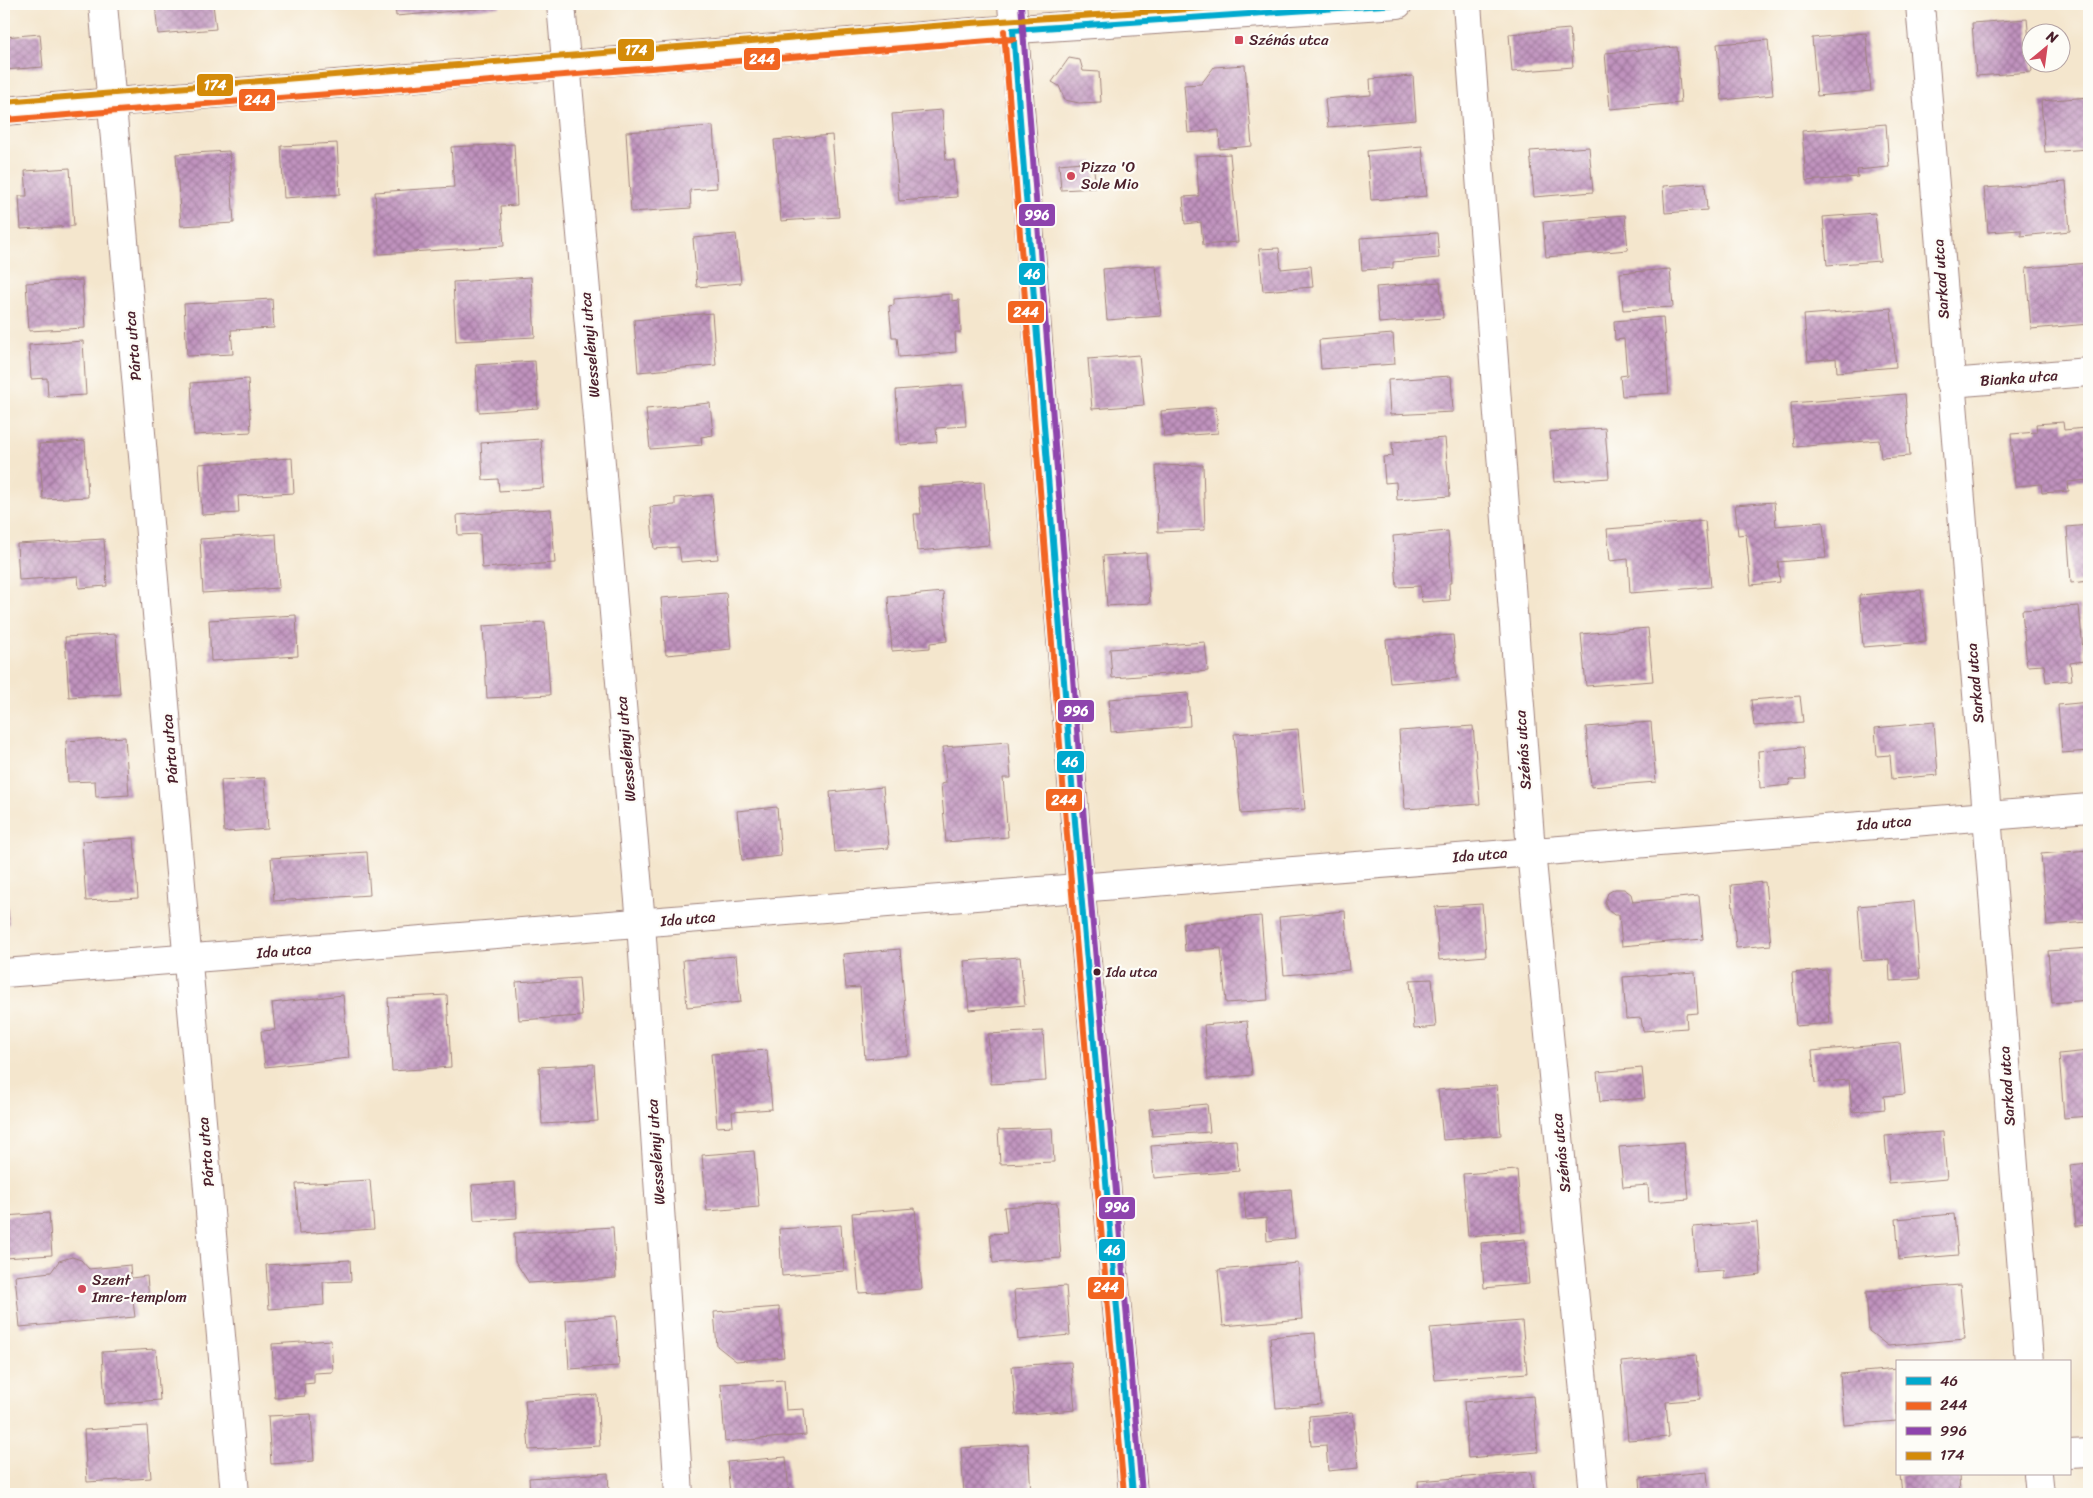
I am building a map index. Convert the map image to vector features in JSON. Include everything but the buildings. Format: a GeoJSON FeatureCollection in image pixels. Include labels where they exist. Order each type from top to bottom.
{"type":"FeatureCollection","features":[{"type":"Feature","properties":{"kind":"street","name":"Párta utca"},"geometry":{"type":"LineString","coordinates":[[103,4],[235,1494]]}},
{"type":"Feature","properties":{"kind":"street","name":"Wesselényi utca"},"geometry":{"type":"LineString","coordinates":[[561,4],[641,923],[679,1494]]}},
{"type":"Feature","properties":{"kind":"street"},"geometry":{"type":"LineString","coordinates":[[4,111],[566,65],[1012,17],[1398,4]]}},
{"type":"Feature","properties":{"kind":"street","name":"Szénás utca"},"geometry":{"type":"LineString","coordinates":[[1467,4],[1531,851],[1594,1494]]}},
{"type":"Feature","properties":{"kind":"street","name":"Sarkad utca"},"geometry":{"type":"LineString","coordinates":[[1920,4],[1987,815],[2029,1360]]}},
{"type":"Feature","properties":{"kind":"street"},"geometry":{"type":"LineString","coordinates":[[1012,17],[1081,888],[1133,1494]]}},
{"type":"Feature","properties":{"kind":"street","name":"Bianka utca"},"geometry":{"type":"LineString","coordinates":[[1950,383],[2089,372]]}},
{"type":"Feature","properties":{"kind":"street","name":"Ida utca"},"geometry":{"type":"LineString","coordinates":[[4,972],[189,959],[2089,808]]}},
{"type":"Feature","properties":{"kind":"street"},"geometry":{"type":"LineString","coordinates":[[2070,1454],[2089,1453]]}},
{"type":"Feature","properties":{"kind":"street"},"geometry":{"type":"LineString","coordinates":[[2038,1476],[2040,1494]]}},
{"type":"Feature","properties":{"kind":"transit line","name":"996"},"geometry":{"type":"LineString","coordinates":[[1021,4],[1085,833],[1142,1493]]}},
{"type":"Feature","properties":{"kind":"transit line","name":"174"},"geometry":{"type":"LineString","coordinates":[[4,102],[971,23],[1268,4]]}},
{"type":"Feature","properties":{"kind":"transit line","name":"46"},"geometry":{"type":"LineString","coordinates":[[1013,30],[1398,4]]}},
{"type":"Feature","properties":{"kind":"transit line","name":"46"},"geometry":{"type":"LineString","coordinates":[[1013,30],[1076,834],[1133,1494]]}},
{"type":"Feature","properties":{"kind":"transit line","name":"244"},"geometry":{"type":"LineString","coordinates":[[1004,31],[1067,835],[1124,1494]]}},
{"type":"Feature","properties":{"kind":"transit line","name":"244"},"geometry":{"type":"LineString","coordinates":[[5,120],[1014,39]]}},
{"type":"Feature","properties":{"kind":"place","name":"Szénás utca"},"geometry":{"type":"Point","coordinates":[1239,40]}},
{"type":"Feature","properties":{"kind":"place","name":"Pizza 'O Sole Mio"},"geometry":{"type":"Point","coordinates":[1071,176]}},
{"type":"Feature","properties":{"kind":"place","name":"Ida utca"},"geometry":{"type":"Point","coordinates":[1097,972]}},
{"type":"Feature","properties":{"kind":"place","name":"Szent Imre-templom"},"geometry":{"type":"Point","coordinates":[82,1289]}}]}
